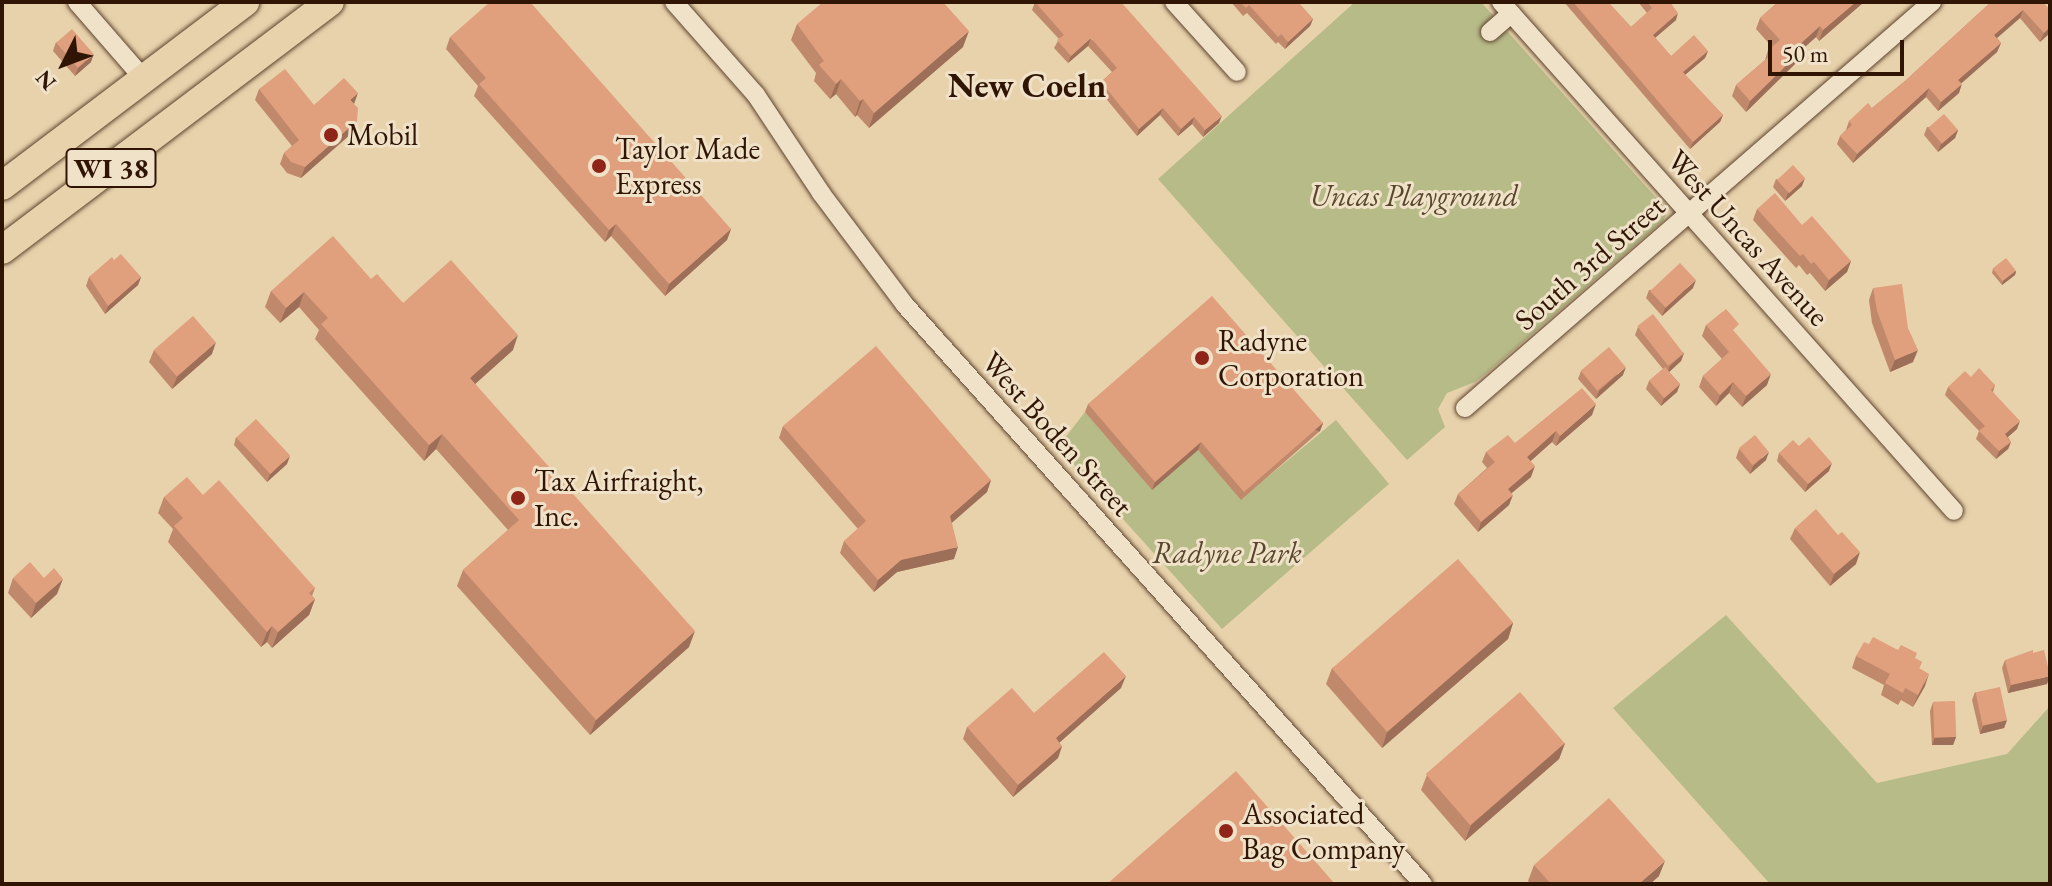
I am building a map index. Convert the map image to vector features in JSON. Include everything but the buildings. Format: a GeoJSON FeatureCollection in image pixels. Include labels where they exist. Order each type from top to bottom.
{"type":"FeatureCollection","features":[{"type":"Feature","properties":{"kind":"main road","name":"WI 38"},"geometry":{"type":"LineString","coordinates":[[2,186],[245,2]]}},
{"type":"Feature","properties":{"kind":"main road","name":"WI 38"},"geometry":{"type":"LineString","coordinates":[[2,250],[330,2]]}},
{"type":"Feature","properties":{"kind":"street"},"geometry":{"type":"LineString","coordinates":[[77,2],[144,79]]}},
{"type":"Feature","properties":{"kind":"street","name":"West Boden Street"},"geometry":{"type":"LineString","coordinates":[[674,2],[756,95],[821,193],[905,305],[1423,884]]}},
{"type":"Feature","properties":{"kind":"street"},"geometry":{"type":"LineString","coordinates":[[1174,2],[1237,72]]}},
{"type":"Feature","properties":{"kind":"street","name":"South 3rd Street"},"geometry":{"type":"LineString","coordinates":[[1465,408],[1932,2]]}},
{"type":"Feature","properties":{"kind":"street"},"geometry":{"type":"LineString","coordinates":[[1490,32],[1506,8]]}},
{"type":"Feature","properties":{"kind":"street","name":"West Uncas Avenue"},"geometry":{"type":"LineString","coordinates":[[1506,8],[1954,511]]}},
{"type":"Feature","properties":{"kind":"green space","name":"Uncas Playground"},"geometry":{"type":"Polygon","coordinates":[[[1355,2],[1481,2],[1668,211],[1663,221],[1488,372],[1475,382],[1447,393],[1438,409],[1445,427],[1407,460],[1158,179],[1355,2]]]}},
{"type":"Feature","properties":{"kind":"green space","name":"Radyne Park"},"geometry":{"type":"Polygon","coordinates":[[[1085,412],[1198,450],[1241,499],[1336,420],[1389,484],[1222,629],[1058,447],[1085,412]]]}},
{"type":"Feature","properties":{"kind":"green space"},"geometry":{"type":"Polygon","coordinates":[[[1726,615],[1877,783],[2007,754],[2050,706],[2050,884],[1770,884],[1613,708],[1726,615]]]}},
{"type":"Feature","properties":{"kind":"place","name":"Mobil"},"geometry":{"type":"Point","coordinates":[331,135]}},
{"type":"Feature","properties":{"kind":"place","name":"Taylor Made Express"},"geometry":{"type":"Point","coordinates":[599,166]}},
{"type":"Feature","properties":{"kind":"place","name":"Radyne Corporation"},"geometry":{"type":"Point","coordinates":[1202,358]}},
{"type":"Feature","properties":{"kind":"place","name":"Tax Airfraight, Inc."},"geometry":{"type":"Point","coordinates":[518,498]}},
{"type":"Feature","properties":{"kind":"place","name":"Associated Bag Company"},"geometry":{"type":"Point","coordinates":[1226,831]}},
{"type":"Feature","properties":{"kind":"district","name":"New Coeln"},"geometry":{"type":"Point","coordinates":[1027,86]}}]}
